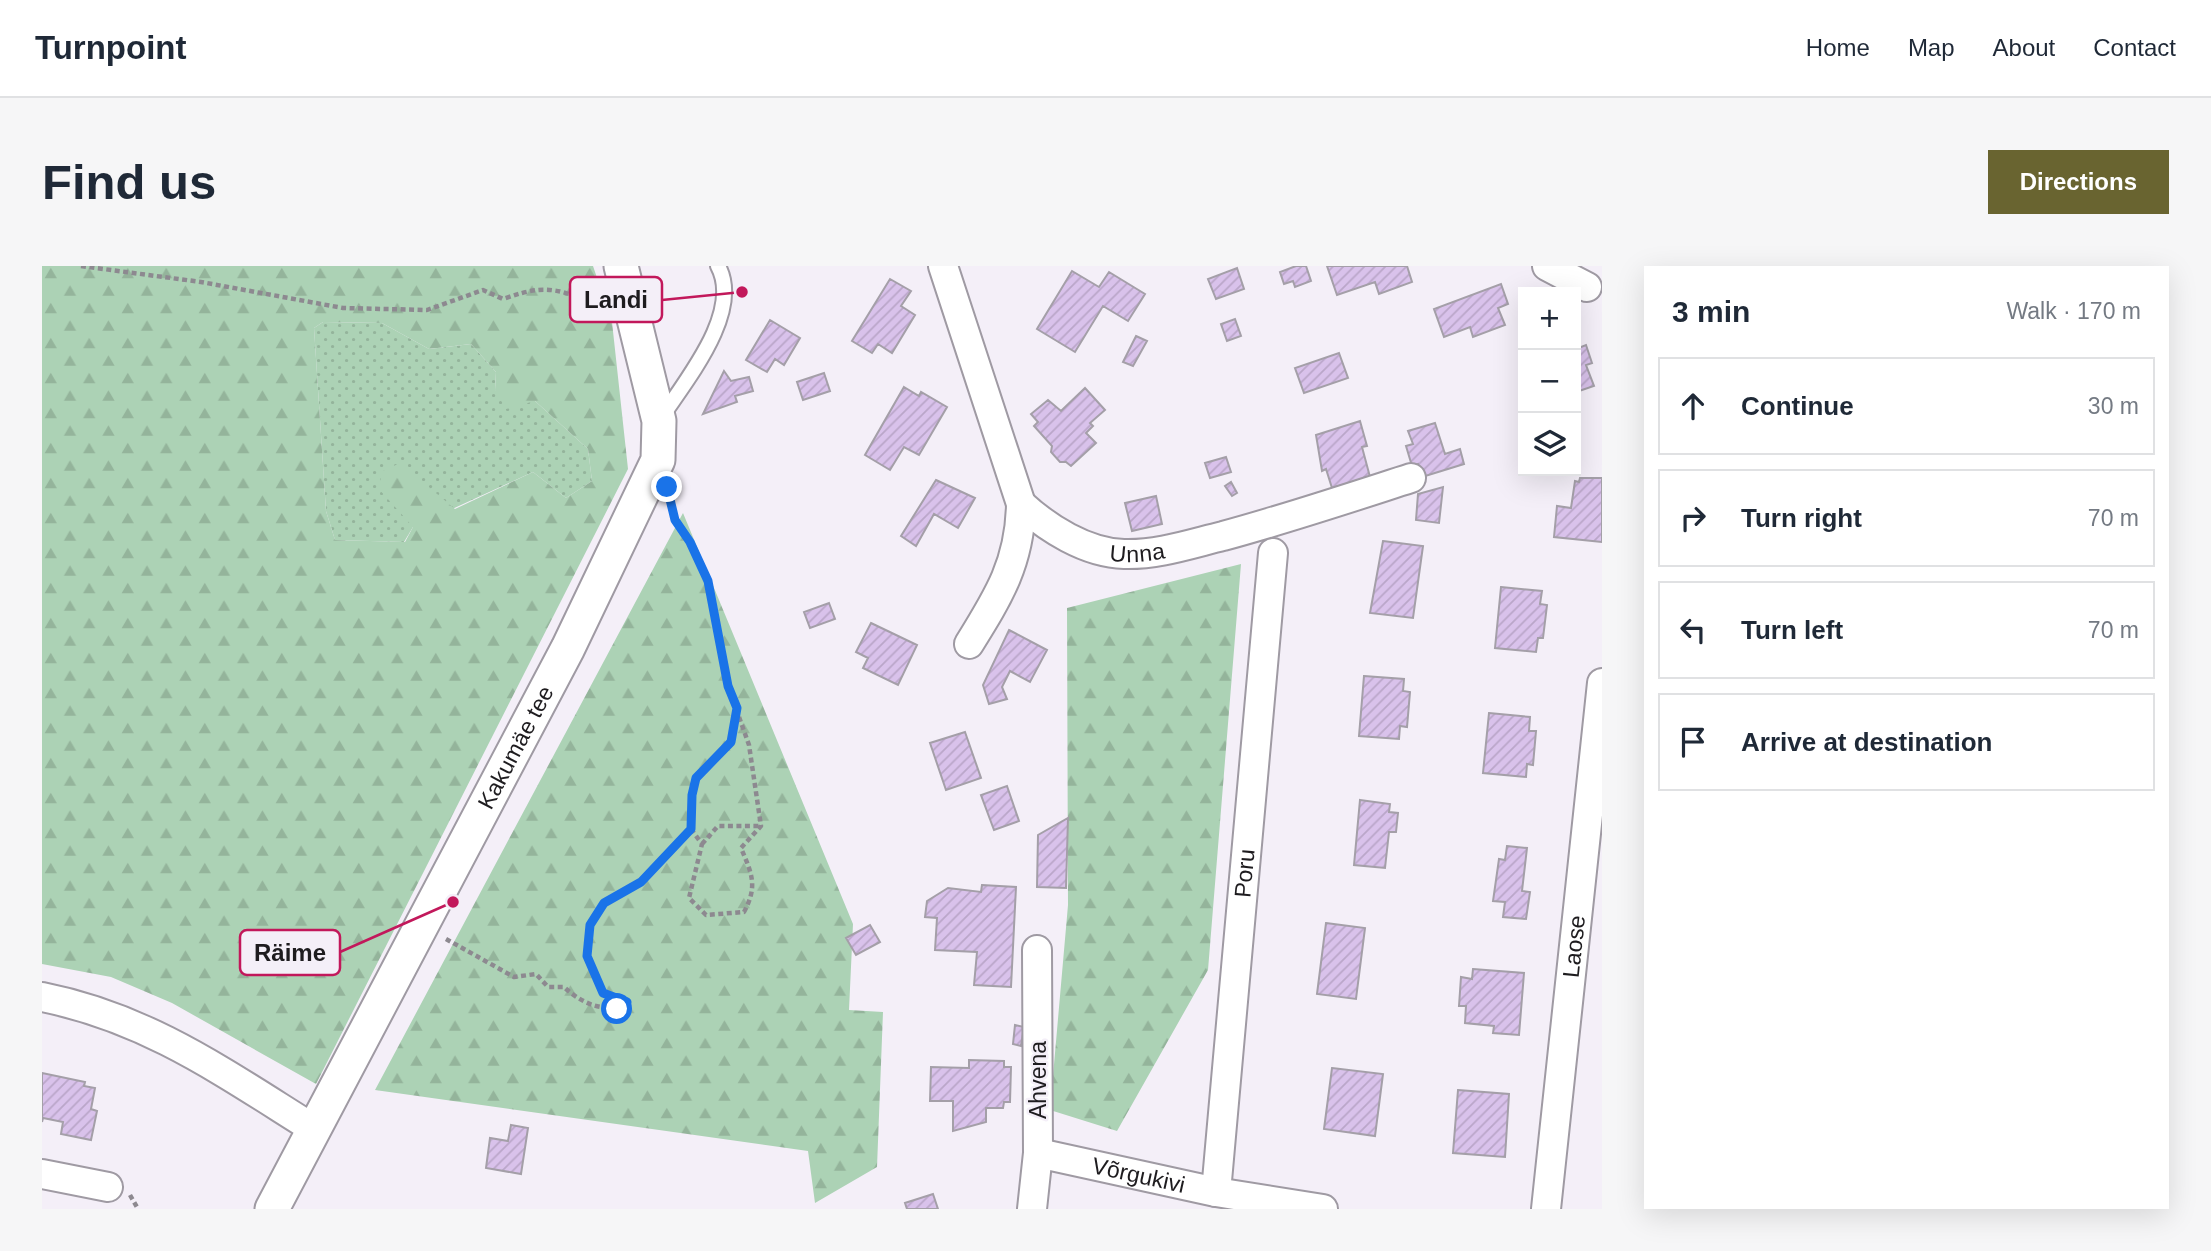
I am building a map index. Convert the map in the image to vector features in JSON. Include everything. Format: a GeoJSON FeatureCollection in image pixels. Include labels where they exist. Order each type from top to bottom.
{"type":"FeatureCollection","features":[{"type":"Feature","properties":{"kind":"street","name":"Unna"},"geometry":{"type":"LineString","coordinates":[[943,266],[1021,504],[1020,539],[998,597],[969,644]]}},
{"type":"Feature","properties":{"kind":"street"},"geometry":{"type":"LineString","coordinates":[[1546,266],[1587,287]]}},
{"type":"Feature","properties":{"kind":"street","name":"Kakumäe tee"},"geometry":{"type":"LineString","coordinates":[[272,1209],[568,648],[658,460],[659,421],[621,267]]}},
{"type":"Feature","properties":{"kind":"street","name":"Unna"},"geometry":{"type":"LineString","coordinates":[[1021,504],[1047,528],[1079,542],[1122,554],[1168,550],[1263,525],[1411,478]]}},
{"type":"Feature","properties":{"kind":"street","name":"Poru"},"geometry":{"type":"LineString","coordinates":[[1216,1192],[1273,553]]}},
{"type":"Feature","properties":{"kind":"street","name":"Laose"},"geometry":{"type":"LineString","coordinates":[[1545,1209],[1602,683]]}},
{"type":"Feature","properties":{"kind":"street","name":"Ahvena"},"geometry":{"type":"LineString","coordinates":[[1032,1209],[1038,1153],[1037,950]]}},
{"type":"Feature","properties":{"kind":"street"},"geometry":{"type":"LineString","coordinates":[[42,997],[124,1019],[167,1039],[314,1129]]}},
{"type":"Feature","properties":{"kind":"street","name":"Võrgukivi"},"geometry":{"type":"LineString","coordinates":[[1038,1153],[1216,1192],[1323,1209]]}},
{"type":"Feature","properties":{"kind":"street"},"geometry":{"type":"LineString","coordinates":[[42,1174],[108,1187]]}},
{"type":"Feature","properties":{"kind":"lane"},"geometry":{"type":"LineString","coordinates":[[659,421],[702,358],[713,335],[726,292],[725,278],[718,266]]}},
{"type":"Feature","properties":{"kind":"path"},"geometry":{"type":"LineString","coordinates":[[81,266],[124,274],[201,282],[343,308],[427,310],[483,290],[503,299],[534,288],[559,290],[574,296],[607,280],[621,267]]}},
{"type":"Feature","properties":{"kind":"path"},"geometry":{"type":"LineString","coordinates":[[670,498],[675,520],[690,542],[708,581],[737,718],[749,745],[756,777],[761,826],[741,848],[751,871],[753,894],[744,912],[706,915],[689,898],[702,844],[718,826],[761,826]]}},
{"type":"Feature","properties":{"kind":"path"},"geometry":{"type":"LineString","coordinates":[[702,844],[691,829],[692,795],[696,778],[731,742],[737,718]]}},
{"type":"Feature","properties":{"kind":"path"},"geometry":{"type":"LineString","coordinates":[[436,934],[514,977],[536,974],[548,987],[564,987],[580,1002],[617,1009],[627,1002],[603,993],[587,956],[590,925],[604,903],[641,882],[691,829]]}},
{"type":"Feature","properties":{"kind":"green space"},"geometry":{"type":"Polygon","coordinates":[[[42,266],[593,266],[612,322],[628,469],[316,1084],[172,1003],[111,977],[42,964],[42,266]],[[323,322],[314,328],[326,511],[335,540],[405,542],[413,527],[378,488],[383,471],[400,463],[455,509],[533,472],[566,498],[592,481],[588,449],[535,401],[506,409],[495,390],[496,372],[471,344],[429,349],[382,323],[323,322]]]}},
{"type":"Feature","properties":{"kind":"green space"},"geometry":{"type":"Polygon","coordinates":[[[323,322],[382,323],[429,349],[471,344],[496,372],[495,390],[535,401],[588,449],[592,481],[566,498],[533,472],[413,527],[404,542],[335,540],[326,511],[314,328],[323,322]]]}},
{"type":"Feature","properties":{"kind":"green space"},"geometry":{"type":"Polygon","coordinates":[[[683,513],[853,924],[849,1010],[883,1012],[877,1167],[815,1203],[808,1151],[375,1090],[683,513]]]}},
{"type":"Feature","properties":{"kind":"green space"},"geometry":{"type":"Polygon","coordinates":[[[1241,564],[1208,970],[1117,1131],[1050,1110],[1068,905],[1067,608],[1241,564]]]}},
{"type":"Feature","properties":{"kind":"building"},"geometry":{"type":"Polygon","coordinates":[[[1296,266],[1306,266],[1311,281],[1295,287],[1293,281],[1284,284],[1280,272],[1296,266]]]}},
{"type":"Feature","properties":{"kind":"building"},"geometry":{"type":"Polygon","coordinates":[[[1327,266],[1407,266],[1412,282],[1379,294],[1375,282],[1337,295],[1327,266]]]}},
{"type":"Feature","properties":{"kind":"building"},"geometry":{"type":"Polygon","coordinates":[[[1237,268],[1244,289],[1216,299],[1208,279],[1237,268]]]}},
{"type":"Feature","properties":{"kind":"building"},"geometry":{"type":"Polygon","coordinates":[[[1072,271],[1099,287],[1109,272],[1145,294],[1128,321],[1103,306],[1075,352],[1037,329],[1072,271]]]}},
{"type":"Feature","properties":{"kind":"building"},"geometry":{"type":"Polygon","coordinates":[[[890,279],[911,291],[901,306],[915,315],[892,353],[878,344],[872,353],[852,341],[890,279]]]}},
{"type":"Feature","properties":{"kind":"building"},"geometry":{"type":"Polygon","coordinates":[[[1501,284],[1508,304],[1498,308],[1505,325],[1473,337],[1470,327],[1444,337],[1434,309],[1501,284]]]}},
{"type":"Feature","properties":{"kind":"building"},"geometry":{"type":"Polygon","coordinates":[[[1235,319],[1241,336],[1227,341],[1221,324],[1235,319]]]}},
{"type":"Feature","properties":{"kind":"building"},"geometry":{"type":"Polygon","coordinates":[[[770,320],[800,338],[784,365],[775,359],[767,372],[746,360],[770,320]]]}},
{"type":"Feature","properties":{"kind":"building"},"geometry":{"type":"Polygon","coordinates":[[[1136,336],[1147,341],[1133,366],[1123,362],[1136,336]]]}},
{"type":"Feature","properties":{"kind":"building"},"geometry":{"type":"Polygon","coordinates":[[[1586,345],[1592,363],[1586,365],[1594,386],[1581,390],[1581,350],[1581,347],[1586,345]]]}},
{"type":"Feature","properties":{"kind":"building"},"geometry":{"type":"Polygon","coordinates":[[[1339,353],[1348,378],[1304,393],[1295,368],[1339,353]]]}},
{"type":"Feature","properties":{"kind":"building"},"geometry":{"type":"Polygon","coordinates":[[[724,371],[731,381],[749,377],[753,391],[735,396],[737,402],[703,414],[724,371]]]}},
{"type":"Feature","properties":{"kind":"building"},"geometry":{"type":"Polygon","coordinates":[[[824,373],[830,391],[803,400],[797,382],[824,373]]]}},
{"type":"Feature","properties":{"kind":"building"},"geometry":{"type":"Polygon","coordinates":[[[904,387],[919,396],[921,392],[947,407],[919,455],[904,447],[890,470],[865,455],[904,387]]]}},
{"type":"Feature","properties":{"kind":"building"},"geometry":{"type":"Polygon","coordinates":[[[1085,388],[1105,410],[1090,423],[1093,426],[1086,433],[1096,443],[1071,466],[1060,462],[1051,452],[1052,446],[1034,426],[1038,422],[1031,414],[1048,400],[1061,411],[1085,388]]]}},
{"type":"Feature","properties":{"kind":"building"},"geometry":{"type":"Polygon","coordinates":[[[1360,421],[1367,446],[1362,447],[1370,477],[1332,488],[1326,469],[1322,471],[1316,435],[1360,421]]]}},
{"type":"Feature","properties":{"kind":"building"},"geometry":{"type":"Polygon","coordinates":[[[1435,423],[1445,454],[1460,449],[1464,464],[1422,477],[1418,464],[1412,466],[1406,446],[1413,444],[1408,431],[1435,423]]]}},
{"type":"Feature","properties":{"kind":"building"},"geometry":{"type":"Polygon","coordinates":[[[1226,457],[1231,472],[1210,478],[1205,463],[1226,457]]]}},
{"type":"Feature","properties":{"kind":"building"},"geometry":{"type":"Polygon","coordinates":[[[1580,478],[1602,478],[1602,542],[1554,537],[1557,506],[1571,508],[1575,481],[1579,482],[1580,478]]]}},
{"type":"Feature","properties":{"kind":"building"},"geometry":{"type":"Polygon","coordinates":[[[936,480],[975,498],[958,528],[934,514],[916,546],[901,536],[936,480]]]}},
{"type":"Feature","properties":{"kind":"building"},"geometry":{"type":"Polygon","coordinates":[[[1231,482],[1237,493],[1232,496],[1225,486],[1231,482]]]}},
{"type":"Feature","properties":{"kind":"building"},"geometry":{"type":"Polygon","coordinates":[[[1443,487],[1439,523],[1416,520],[1418,494],[1443,487]]]}},
{"type":"Feature","properties":{"kind":"building"},"geometry":{"type":"Polygon","coordinates":[[[1156,496],[1162,524],[1132,531],[1125,503],[1156,496]]]}},
{"type":"Feature","properties":{"kind":"building"},"geometry":{"type":"Polygon","coordinates":[[[1383,541],[1423,546],[1413,618],[1370,613],[1383,541]]]}},
{"type":"Feature","properties":{"kind":"building"},"geometry":{"type":"Polygon","coordinates":[[[1501,587],[1542,591],[1540,604],[1547,605],[1543,638],[1538,638],[1536,652],[1495,648],[1501,587]]]}},
{"type":"Feature","properties":{"kind":"building"},"geometry":{"type":"Polygon","coordinates":[[[829,603],[835,619],[810,628],[804,612],[829,603]]]}},
{"type":"Feature","properties":{"kind":"building"},"geometry":{"type":"Polygon","coordinates":[[[871,623],[917,645],[898,685],[863,668],[868,658],[856,652],[871,623]]]}},
{"type":"Feature","properties":{"kind":"building"},"geometry":{"type":"Polygon","coordinates":[[[1009,630],[1047,650],[1030,682],[1010,671],[1002,687],[1007,699],[989,704],[983,685],[1009,630]]]}},
{"type":"Feature","properties":{"kind":"building"},"geometry":{"type":"Polygon","coordinates":[[[1364,676],[1404,679],[1403,691],[1410,692],[1407,727],[1400,726],[1399,739],[1359,736],[1364,676]]]}},
{"type":"Feature","properties":{"kind":"building"},"geometry":{"type":"Polygon","coordinates":[[[1489,713],[1530,717],[1529,731],[1536,731],[1533,765],[1527,764],[1526,777],[1483,773],[1489,713]]]}},
{"type":"Feature","properties":{"kind":"building"},"geometry":{"type":"Polygon","coordinates":[[[965,732],[981,778],[946,790],[930,743],[965,732]]]}},
{"type":"Feature","properties":{"kind":"building"},"geometry":{"type":"Polygon","coordinates":[[[1007,786],[1019,821],[994,830],[981,795],[1007,786]]]}},
{"type":"Feature","properties":{"kind":"building"},"geometry":{"type":"Polygon","coordinates":[[[1360,800],[1390,804],[1389,812],[1398,813],[1396,832],[1389,832],[1385,868],[1354,865],[1360,800]]]}},
{"type":"Feature","properties":{"kind":"building"},"geometry":{"type":"Polygon","coordinates":[[[1068,818],[1066,888],[1037,887],[1038,835],[1068,818]]]}},
{"type":"Feature","properties":{"kind":"building"},"geometry":{"type":"Polygon","coordinates":[[[1507,846],[1527,848],[1522,891],[1530,892],[1526,919],[1503,917],[1505,902],[1493,901],[1499,859],[1505,860],[1507,846]]]}},
{"type":"Feature","properties":{"kind":"building"},"geometry":{"type":"Polygon","coordinates":[[[982,885],[1016,887],[1011,987],[974,985],[977,952],[935,950],[937,918],[925,917],[927,901],[948,888],[981,892],[982,885]]]}},
{"type":"Feature","properties":{"kind":"building"},"geometry":{"type":"Polygon","coordinates":[[[1326,923],[1365,928],[1356,999],[1317,994],[1326,923]]]}},
{"type":"Feature","properties":{"kind":"building"},"geometry":{"type":"Polygon","coordinates":[[[870,925],[880,942],[856,955],[846,938],[870,925]]]}},
{"type":"Feature","properties":{"kind":"building"},"geometry":{"type":"Polygon","coordinates":[[[1473,969],[1524,973],[1519,1035],[1493,1033],[1494,1026],[1465,1023],[1466,1006],[1459,1006],[1461,977],[1472,979],[1473,969]]]}},
{"type":"Feature","properties":{"kind":"building"},"geometry":{"type":"Polygon","coordinates":[[[1015,1025],[1024,1027],[1021,1046],[1013,1044],[1015,1025]]]}},
{"type":"Feature","properties":{"kind":"building"},"geometry":{"type":"Polygon","coordinates":[[[969,1060],[1004,1061],[1004,1067],[1011,1067],[1010,1102],[1004,1102],[1003,1108],[986,1108],[986,1122],[953,1131],[953,1101],[930,1101],[931,1067],[969,1068],[969,1060]]]}},
{"type":"Feature","properties":{"kind":"building"},"geometry":{"type":"Polygon","coordinates":[[[1332,1068],[1383,1074],[1375,1136],[1324,1129],[1332,1068]]]}},
{"type":"Feature","properties":{"kind":"building"},"geometry":{"type":"Polygon","coordinates":[[[42,1073],[85,1082],[84,1086],[95,1088],[91,1109],[97,1111],[91,1140],[61,1134],[63,1122],[43,1118],[42,1122],[42,1073]]]}},
{"type":"Feature","properties":{"kind":"building"},"geometry":{"type":"Polygon","coordinates":[[[1458,1090],[1509,1094],[1505,1157],[1453,1153],[1458,1090]]]}},
{"type":"Feature","properties":{"kind":"building"},"geometry":{"type":"Polygon","coordinates":[[[511,1125],[528,1128],[521,1174],[486,1168],[490,1138],[508,1141],[511,1125]]]}},
{"type":"Feature","properties":{"kind":"building"},"geometry":{"type":"Polygon","coordinates":[[[933,1194],[938,1209],[907,1209],[905,1203],[933,1194]]]}},
{"type":"Feature","properties":{"kind":"place","name":"Landi"},"geometry":{"type":"Point","coordinates":[742,292]}},
{"type":"Feature","properties":{"kind":"place","name":"Räime"},"geometry":{"type":"Point","coordinates":[453,902]}},
{"type":"Feature","properties":{"kind":"route"},"geometry":{"type":"LineString","coordinates":[[617,1009],[627,1002],[603,993],[587,956],[590,925],[604,903],[641,882],[691,829],[692,795],[696,778],[731,742],[737,718],[737,708],[728,686],[708,581],[690,542],[675,520],[667,487]]}}]}
